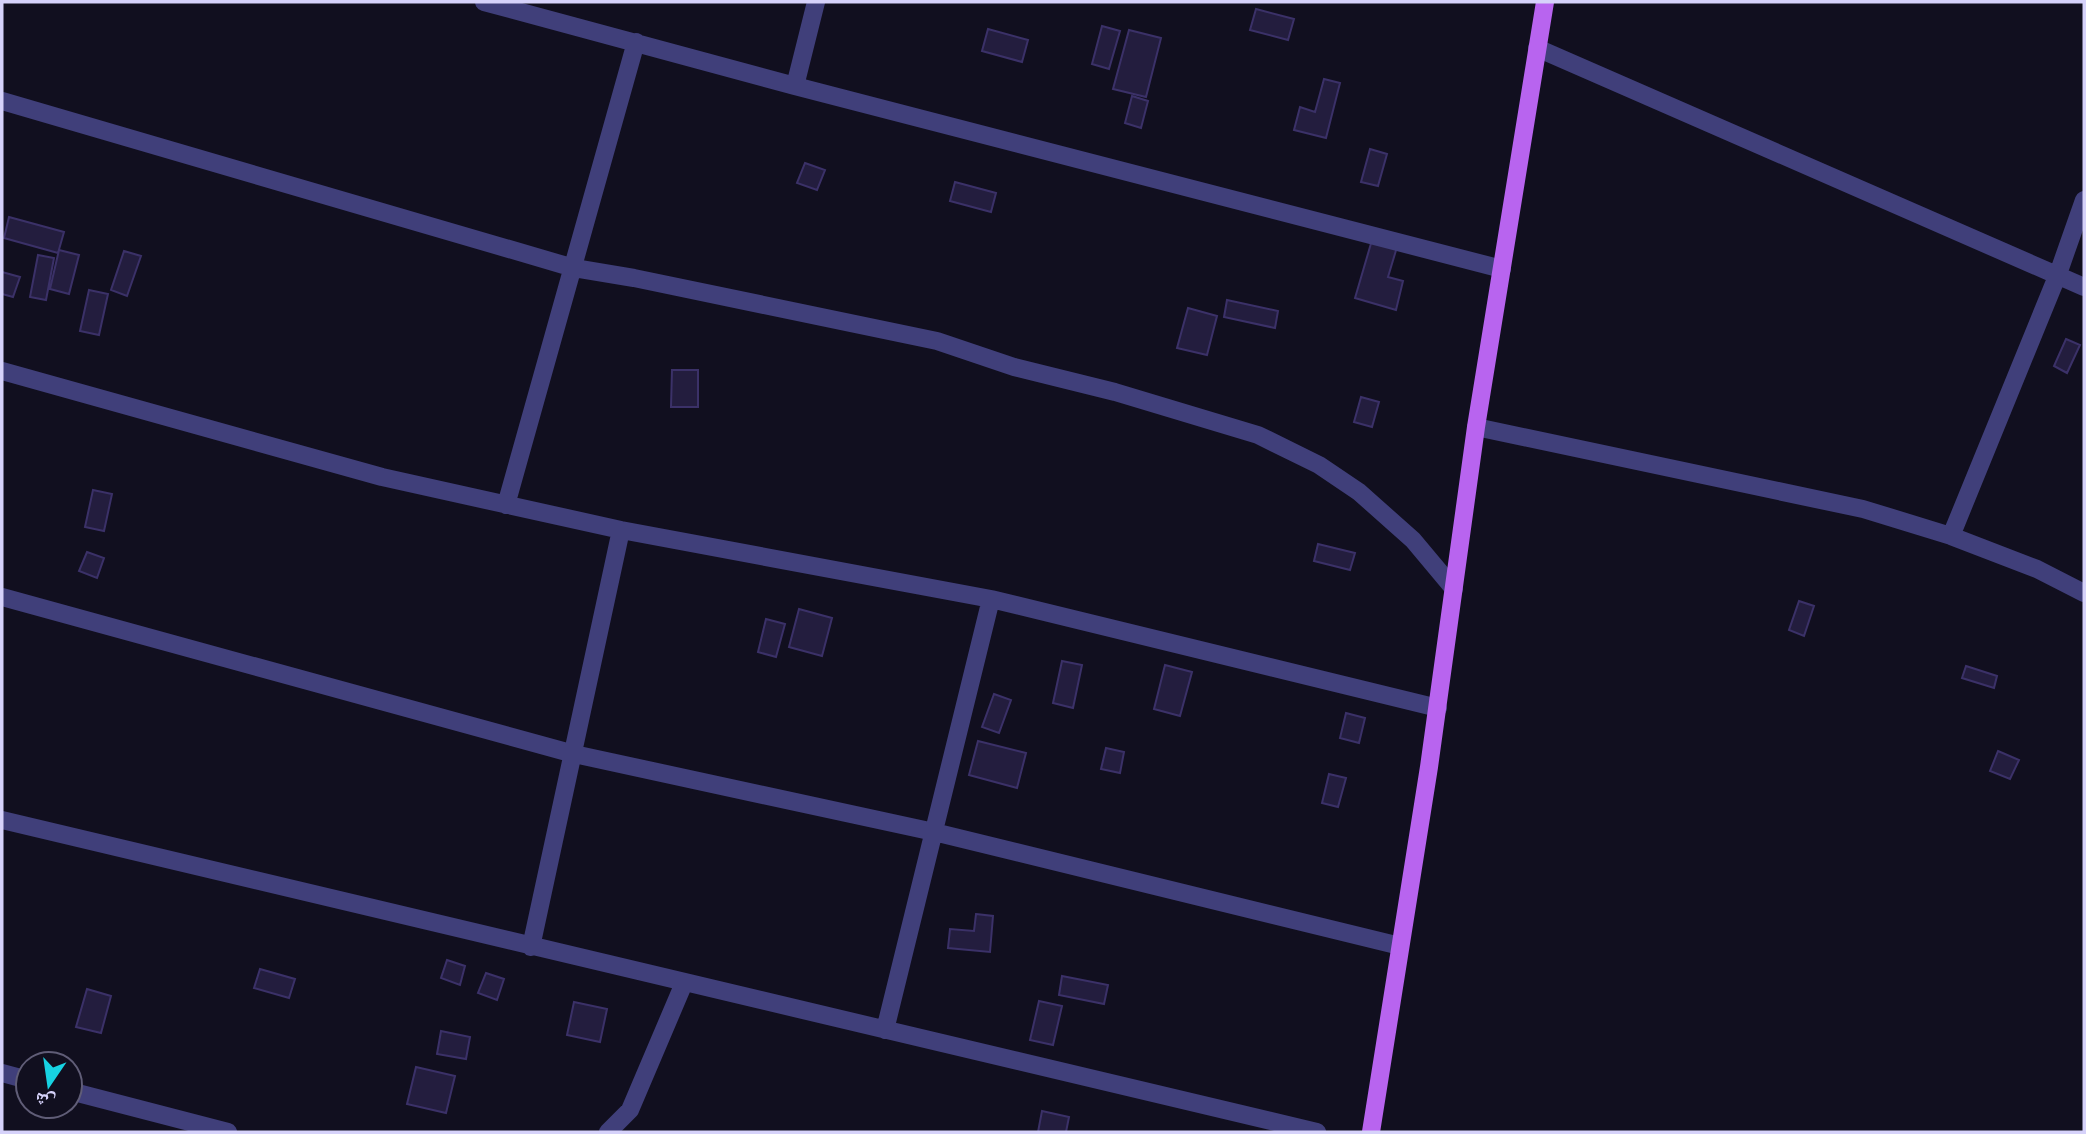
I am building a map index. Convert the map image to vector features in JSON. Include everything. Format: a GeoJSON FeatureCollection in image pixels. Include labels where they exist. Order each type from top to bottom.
{"type":"FeatureCollection","features":[{"type":"Feature","properties":{"kind":"main road"},"geometry":{"type":"LineString","coordinates":[[1371,1132],[1438,708],[1476,427],[1545,2]]}},
{"type":"Feature","properties":{"kind":"street"},"geometry":{"type":"LineString","coordinates":[[484,2],[795,86],[1502,268]]}},
{"type":"Feature","properties":{"kind":"street"},"geometry":{"type":"LineString","coordinates":[[795,86],[816,2]]}},
{"type":"Feature","properties":{"kind":"street"},"geometry":{"type":"LineString","coordinates":[[506,505],[636,42]]}},
{"type":"Feature","properties":{"kind":"street"},"geometry":{"type":"LineString","coordinates":[[1538,48],[2084,287]]}},
{"type":"Feature","properties":{"kind":"street"},"geometry":{"type":"LineString","coordinates":[[2,101],[574,268],[937,341],[1014,366],[1115,392],[1258,435],[1319,465],[1359,492],[1413,540],[1454,589]]}},
{"type":"Feature","properties":{"kind":"street"},"geometry":{"type":"LineString","coordinates":[[1951,536],[2058,274],[2084,200]]}},
{"type":"Feature","properties":{"kind":"street"},"geometry":{"type":"LineString","coordinates":[[2,371],[382,477],[621,530],[991,599],[1438,708]]}},
{"type":"Feature","properties":{"kind":"street"},"geometry":{"type":"LineString","coordinates":[[1476,427],[1863,509],[1951,536],[2037,569],[2084,593]]}},
{"type":"Feature","properties":{"kind":"street"},"geometry":{"type":"LineString","coordinates":[[531,947],[621,530]]}},
{"type":"Feature","properties":{"kind":"street"},"geometry":{"type":"LineString","coordinates":[[2,597],[574,754],[934,832],[1400,946]]}},
{"type":"Feature","properties":{"kind":"street"},"geometry":{"type":"LineString","coordinates":[[886,1031],[991,599]]}},
{"type":"Feature","properties":{"kind":"street"},"geometry":{"type":"LineString","coordinates":[[2,820],[1317,1132]]}},
{"type":"Feature","properties":{"kind":"street"},"geometry":{"type":"LineString","coordinates":[[608,1132],[630,1110],[684,983]]}},
{"type":"Feature","properties":{"kind":"street"},"geometry":{"type":"LineString","coordinates":[[84,1095],[228,1132]]}},
{"type":"Feature","properties":{"kind":"building"},"geometry":{"type":"Polygon","coordinates":[[[1256,9],[1294,19],[1288,40],[1250,30],[1256,9]]]}},
{"type":"Feature","properties":{"kind":"building"},"geometry":{"type":"Polygon","coordinates":[[[1102,26],[1120,31],[1109,69],[1092,64],[1102,26]]]}},
{"type":"Feature","properties":{"kind":"building"},"geometry":{"type":"Polygon","coordinates":[[[988,29],[1028,40],[1022,62],[982,51],[988,29]]]}},
{"type":"Feature","properties":{"kind":"building"},"geometry":{"type":"Polygon","coordinates":[[[1129,30],[1161,38],[1146,97],[1113,89],[1129,30]]]}},
{"type":"Feature","properties":{"kind":"building"},"geometry":{"type":"Polygon","coordinates":[[[1324,79],[1340,83],[1326,138],[1294,130],[1300,107],[1315,112],[1324,79]]]}},
{"type":"Feature","properties":{"kind":"building"},"geometry":{"type":"Polygon","coordinates":[[[1132,96],[1148,101],[1141,128],[1125,123],[1132,96]]]}},
{"type":"Feature","properties":{"kind":"building"},"geometry":{"type":"Polygon","coordinates":[[[1370,149],[1387,154],[1378,186],[1361,182],[1370,149]]]}},
{"type":"Feature","properties":{"kind":"building"},"geometry":{"type":"Polygon","coordinates":[[[805,163],[825,170],[817,190],[797,183],[805,163]]]}},
{"type":"Feature","properties":{"kind":"building"},"geometry":{"type":"Polygon","coordinates":[[[955,182],[996,193],[991,212],[950,201],[955,182]]]}},
{"type":"Feature","properties":{"kind":"building"},"geometry":{"type":"Polygon","coordinates":[[[9,217],[64,232],[58,253],[4,238],[9,217]]]}},
{"type":"Feature","properties":{"kind":"building"},"geometry":{"type":"Polygon","coordinates":[[[1372,240],[1397,247],[1388,277],[1403,281],[1396,310],[1355,298],[1372,240]]]}},
{"type":"Feature","properties":{"kind":"building"},"geometry":{"type":"Polygon","coordinates":[[[59,250],[79,255],[69,294],[50,289],[59,250]]]}},
{"type":"Feature","properties":{"kind":"building"},"geometry":{"type":"Polygon","coordinates":[[[124,251],[141,256],[127,296],[111,290],[124,251]]]}},
{"type":"Feature","properties":{"kind":"building"},"geometry":{"type":"Polygon","coordinates":[[[38,255],[54,258],[46,300],[30,297],[38,255]]]}},
{"type":"Feature","properties":{"kind":"building"},"geometry":{"type":"Polygon","coordinates":[[[2,272],[20,277],[13,297],[2,294],[2,272]]]}},
{"type":"Feature","properties":{"kind":"building"},"geometry":{"type":"Polygon","coordinates":[[[89,290],[108,294],[99,335],[80,331],[89,290]]]}},
{"type":"Feature","properties":{"kind":"building"},"geometry":{"type":"Polygon","coordinates":[[[1227,300],[1278,311],[1275,328],[1224,317],[1227,300]]]}},
{"type":"Feature","properties":{"kind":"building"},"geometry":{"type":"Polygon","coordinates":[[[1188,308],[1217,316],[1207,355],[1177,348],[1188,308]]]}},
{"type":"Feature","properties":{"kind":"building"},"geometry":{"type":"Polygon","coordinates":[[[2066,339],[2080,345],[2067,373],[2054,366],[2066,339]]]}},
{"type":"Feature","properties":{"kind":"building"},"geometry":{"type":"Polygon","coordinates":[[[672,370],[698,370],[698,407],[671,407],[672,370]]]}},
{"type":"Feature","properties":{"kind":"building"},"geometry":{"type":"Polygon","coordinates":[[[1361,397],[1379,402],[1372,427],[1354,422],[1361,397]]]}},
{"type":"Feature","properties":{"kind":"building"},"geometry":{"type":"Polygon","coordinates":[[[93,490],[112,494],[104,531],[85,527],[93,490]]]}},
{"type":"Feature","properties":{"kind":"building"},"geometry":{"type":"Polygon","coordinates":[[[1318,544],[1355,553],[1350,570],[1314,561],[1318,544]]]}},
{"type":"Feature","properties":{"kind":"building"},"geometry":{"type":"Polygon","coordinates":[[[87,552],[104,558],[97,578],[79,571],[87,552]]]}},
{"type":"Feature","properties":{"kind":"building"},"geometry":{"type":"Polygon","coordinates":[[[1799,601],[1814,606],[1804,636],[1789,630],[1799,601]]]}},
{"type":"Feature","properties":{"kind":"building"},"geometry":{"type":"Polygon","coordinates":[[[799,609],[832,618],[822,656],[789,647],[799,609]]]}},
{"type":"Feature","properties":{"kind":"building"},"geometry":{"type":"Polygon","coordinates":[[[766,619],[785,624],[776,657],[758,652],[766,619]]]}},
{"type":"Feature","properties":{"kind":"building"},"geometry":{"type":"Polygon","coordinates":[[[1062,661],[1082,665],[1073,708],[1053,703],[1062,661]]]}},
{"type":"Feature","properties":{"kind":"building"},"geometry":{"type":"Polygon","coordinates":[[[1165,665],[1192,672],[1180,716],[1154,709],[1165,665]]]}},
{"type":"Feature","properties":{"kind":"building"},"geometry":{"type":"Polygon","coordinates":[[[1966,666],[1997,676],[1994,688],[1962,678],[1966,666]]]}},
{"type":"Feature","properties":{"kind":"building"},"geometry":{"type":"Polygon","coordinates":[[[994,694],[1011,700],[999,733],[982,727],[994,694]]]}},
{"type":"Feature","properties":{"kind":"building"},"geometry":{"type":"Polygon","coordinates":[[[1346,713],[1365,718],[1359,743],[1340,738],[1346,713]]]}},
{"type":"Feature","properties":{"kind":"building"},"geometry":{"type":"Polygon","coordinates":[[[978,741],[1026,753],[1017,788],[969,775],[978,741]]]}},
{"type":"Feature","properties":{"kind":"building"},"geometry":{"type":"Polygon","coordinates":[[[1106,748],[1124,752],[1120,773],[1101,769],[1106,748]]]}},
{"type":"Feature","properties":{"kind":"building"},"geometry":{"type":"Polygon","coordinates":[[[1998,751],[2019,760],[2010,779],[1990,771],[1998,751]]]}},
{"type":"Feature","properties":{"kind":"building"},"geometry":{"type":"Polygon","coordinates":[[[1329,774],[1346,778],[1338,807],[1322,803],[1329,774]]]}},
{"type":"Feature","properties":{"kind":"building"},"geometry":{"type":"Polygon","coordinates":[[[976,914],[993,916],[990,952],[948,948],[950,929],[974,931],[976,914]]]}},
{"type":"Feature","properties":{"kind":"building"},"geometry":{"type":"Polygon","coordinates":[[[447,960],[465,966],[460,985],[441,978],[447,960]]]}},
{"type":"Feature","properties":{"kind":"building"},"geometry":{"type":"Polygon","coordinates":[[[260,969],[295,979],[289,998],[254,988],[260,969]]]}},
{"type":"Feature","properties":{"kind":"building"},"geometry":{"type":"Polygon","coordinates":[[[486,973],[504,979],[497,1000],[478,993],[486,973]]]}},
{"type":"Feature","properties":{"kind":"building"},"geometry":{"type":"Polygon","coordinates":[[[1062,976],[1108,985],[1104,1004],[1059,995],[1062,976]]]}},
{"type":"Feature","properties":{"kind":"building"},"geometry":{"type":"Polygon","coordinates":[[[87,989],[111,996],[101,1033],[76,1027],[87,989]]]}},
{"type":"Feature","properties":{"kind":"building"},"geometry":{"type":"Polygon","coordinates":[[[1039,1001],[1062,1006],[1053,1045],[1030,1040],[1039,1001]]]}},
{"type":"Feature","properties":{"kind":"building"},"geometry":{"type":"Polygon","coordinates":[[[574,1002],[607,1009],[600,1042],[567,1035],[574,1002]]]}},
{"type":"Feature","properties":{"kind":"building"},"geometry":{"type":"Polygon","coordinates":[[[441,1031],[470,1037],[466,1059],[437,1054],[441,1031]]]}},
{"type":"Feature","properties":{"kind":"building"},"geometry":{"type":"Polygon","coordinates":[[[416,1067],[455,1076],[446,1113],[407,1104],[416,1067]]]}},
{"type":"Feature","properties":{"kind":"building"},"geometry":{"type":"Polygon","coordinates":[[[1042,1111],[1069,1117],[1066,1132],[1038,1132],[1042,1111]]]}}]}
